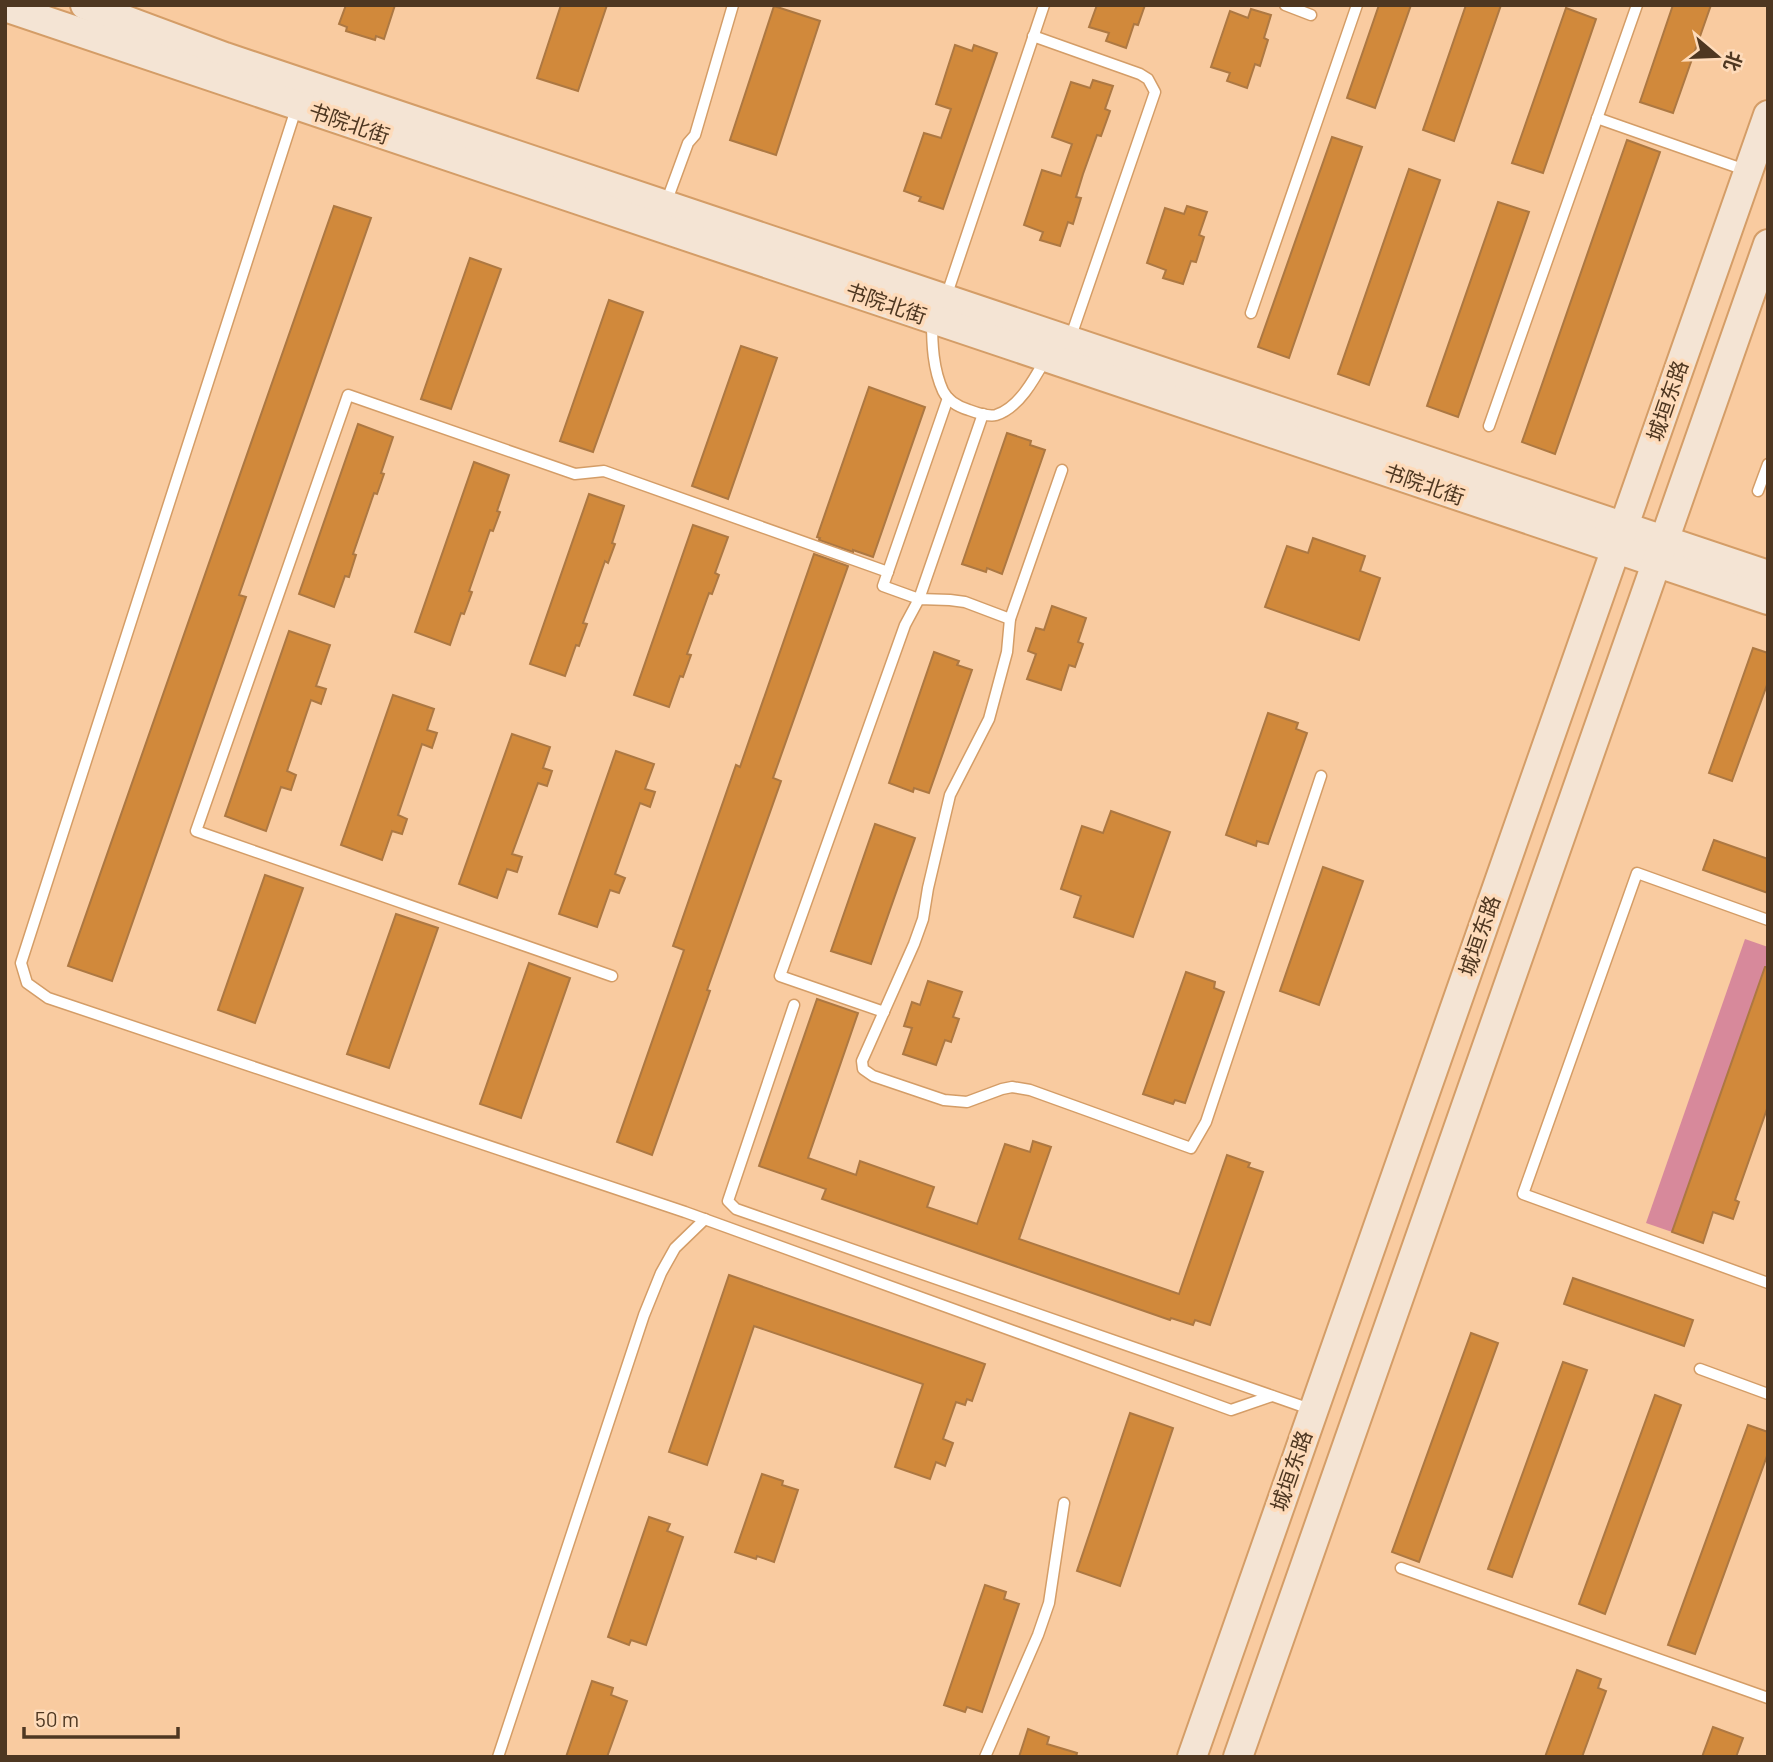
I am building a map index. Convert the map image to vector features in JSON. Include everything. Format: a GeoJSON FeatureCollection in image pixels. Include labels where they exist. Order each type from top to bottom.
{"type":"FeatureCollection","features":[{"type":"Feature","properties":{"kind":"street","name":"书院北街"},"geometry":{"type":"LineString","coordinates":[[85,5],[225,57],[666,205],[939,309],[1046,358],[1620,538]]}},
{"type":"Feature","properties":{"kind":"street","name":"书院北街"},"geometry":{"type":"LineString","coordinates":[[5,8],[296,107],[939,309],[1069,341],[1661,552],[1768,600]]}},
{"type":"Feature","properties":{"kind":"street","name":"城垣东路"},"geometry":{"type":"LineString","coordinates":[[1192,1757],[1768,115]]}},
{"type":"Feature","properties":{"kind":"street","name":"城垣东路"},"geometry":{"type":"LineString","coordinates":[[1238,1757],[1767,247]]}},
{"type":"Feature","properties":{"kind":"street","name":"书院北街"},"geometry":{"type":"LineString","coordinates":[[1661,552],[1768,575]]}},
{"type":"Feature","properties":{"kind":"lane"},"geometry":{"type":"LineString","coordinates":[[666,205],[688,143],[695,135],[733,5]]}},
{"type":"Feature","properties":{"kind":"lane"},"geometry":{"type":"LineString","coordinates":[[1044,5],[939,309],[933,354],[943,391],[948,398],[966,410],[996,415],[1028,390],[1046,358]]}},
{"type":"Feature","properties":{"kind":"lane"},"geometry":{"type":"LineString","coordinates":[[1285,5],[1311,15]]}},
{"type":"Feature","properties":{"kind":"lane"},"geometry":{"type":"LineString","coordinates":[[1251,313],[1357,5]]}},
{"type":"Feature","properties":{"kind":"lane"},"geometry":{"type":"LineString","coordinates":[[1489,426],[1637,5]]}},
{"type":"Feature","properties":{"kind":"lane"},"geometry":{"type":"LineString","coordinates":[[1033,36],[1140,74],[1148,79],[1155,92],[1069,341]]}},
{"type":"Feature","properties":{"kind":"lane"},"geometry":{"type":"LineString","coordinates":[[296,107],[21,963],[27,983],[48,998],[705,1219],[1231,1409],[1272,1396]]}},
{"type":"Feature","properties":{"kind":"lane"},"geometry":{"type":"LineString","coordinates":[[1597,118],[1748,172]]}},
{"type":"Feature","properties":{"kind":"lane"},"geometry":{"type":"LineString","coordinates":[[612,976],[196,831],[348,396],[575,474],[604,471],[888,572]]}},
{"type":"Feature","properties":{"kind":"lane"},"geometry":{"type":"LineString","coordinates":[[948,398],[883,586],[919,599],[965,602],[1010,618]]}},
{"type":"Feature","properties":{"kind":"lane"},"geometry":{"type":"LineString","coordinates":[[884,1012],[780,976],[905,625],[919,599],[983,414]]}},
{"type":"Feature","properties":{"kind":"lane"},"geometry":{"type":"LineString","coordinates":[[1758,491],[1768,464]]}},
{"type":"Feature","properties":{"kind":"lane"},"geometry":{"type":"LineString","coordinates":[[1062,470],[1010,618],[1007,652],[989,719],[950,795],[923,919],[862,1061],[863,1069],[873,1076],[944,1100],[967,1102],[1012,1087],[1030,1090],[1191,1148],[1206,1122],[1321,776]]}},
{"type":"Feature","properties":{"kind":"lane"},"geometry":{"type":"LineString","coordinates":[[1768,920],[1637,873],[1522,1194],[1768,1283]]}},
{"type":"Feature","properties":{"kind":"lane"},"geometry":{"type":"LineString","coordinates":[[794,1006],[728,1201],[736,1209],[1314,1410]]}},
{"type":"Feature","properties":{"kind":"lane"},"geometry":{"type":"LineString","coordinates":[[498,1757],[644,1315],[675,1248],[705,1219]]}},
{"type":"Feature","properties":{"kind":"lane"},"geometry":{"type":"LineString","coordinates":[[1700,1369],[1768,1394]]}},
{"type":"Feature","properties":{"kind":"lane"},"geometry":{"type":"LineString","coordinates":[[985,1757],[1034,1646],[1049,1602],[1064,1503]]}},
{"type":"Feature","properties":{"kind":"lane"},"geometry":{"type":"LineString","coordinates":[[1401,1568],[1768,1698]]}},
{"type":"Feature","properties":{"kind":"shaded area"},"geometry":{"type":"Polygon","coordinates":[[[1745,939],[1768,947],[1768,960],[1672,1232],[1646,1223],[1745,939]]]}},
{"type":"Feature","properties":{"kind":"building"},"geometry":{"type":"Polygon","coordinates":[[[346,5],[395,5],[384,39],[376,36],[375,40],[346,31],[347,27],[339,24],[346,5]]]}},
{"type":"Feature","properties":{"kind":"building"},"geometry":{"type":"Polygon","coordinates":[[[561,5],[607,5],[578,91],[537,78],[561,5]]]}},
{"type":"Feature","properties":{"kind":"building"},"geometry":{"type":"Polygon","coordinates":[[[1097,5],[1145,5],[1138,25],[1134,24],[1126,48],[1106,41],[1109,33],[1089,27],[1097,5]]]}},
{"type":"Feature","properties":{"kind":"building"},"geometry":{"type":"Polygon","coordinates":[[[1379,5],[1411,5],[1375,108],[1347,98],[1379,5]]]}},
{"type":"Feature","properties":{"kind":"building"},"geometry":{"type":"Polygon","coordinates":[[[1466,5],[1501,5],[1454,141],[1423,130],[1466,5]]]}},
{"type":"Feature","properties":{"kind":"building"},"geometry":{"type":"Polygon","coordinates":[[[1673,5],[1711,5],[1673,113],[1640,102],[1673,5]]]}},
{"type":"Feature","properties":{"kind":"building"},"geometry":{"type":"Polygon","coordinates":[[[774,6],[820,21],[776,155],[730,140],[774,6]]]}},
{"type":"Feature","properties":{"kind":"building"},"geometry":{"type":"Polygon","coordinates":[[[1566,8],[1596,19],[1543,173],[1512,163],[1566,8]]]}},
{"type":"Feature","properties":{"kind":"building"},"geometry":{"type":"Polygon","coordinates":[[[1251,9],[1271,15],[1264,38],[1268,40],[1260,66],[1255,64],[1247,88],[1227,81],[1230,73],[1211,67],[1230,11],[1248,18],[1251,9]]]}},
{"type":"Feature","properties":{"kind":"building"},"geometry":{"type":"Polygon","coordinates":[[[955,45],[972,51],[974,45],[997,53],[943,209],[919,201],[921,197],[904,191],[924,133],[941,138],[951,109],[936,104],[955,45]]]}},
{"type":"Feature","properties":{"kind":"building"},"geometry":{"type":"Polygon","coordinates":[[[1093,80],[1113,86],[1105,109],[1110,111],[1101,136],[1097,135],[1083,174],[1076,197],[1081,198],[1073,224],[1068,222],[1060,246],[1040,240],[1043,232],[1024,225],[1042,170],[1061,176],[1072,144],[1052,137],[1071,82],[1090,88],[1093,80]]]}},
{"type":"Feature","properties":{"kind":"building"},"geometry":{"type":"Polygon","coordinates":[[[1332,137],[1362,147],[1289,358],[1258,347],[1332,137]]]}},
{"type":"Feature","properties":{"kind":"building"},"geometry":{"type":"Polygon","coordinates":[[[1627,140],[1660,152],[1555,454],[1522,442],[1627,140]]]}},
{"type":"Feature","properties":{"kind":"building"},"geometry":{"type":"Polygon","coordinates":[[[1409,169],[1440,180],[1369,385],[1338,374],[1409,169]]]}},
{"type":"Feature","properties":{"kind":"building"},"geometry":{"type":"Polygon","coordinates":[[[1498,202],[1529,212],[1458,417],[1427,406],[1498,202]]]}},
{"type":"Feature","properties":{"kind":"building"},"geometry":{"type":"Polygon","coordinates":[[[334,206],[371,218],[239,595],[246,597],[112,981],[68,966],[334,206]]]}},
{"type":"Feature","properties":{"kind":"building"},"geometry":{"type":"Polygon","coordinates":[[[1187,206],[1207,212],[1199,235],[1204,237],[1196,262],[1191,261],[1183,284],[1163,278],[1166,270],[1147,263],[1165,208],[1184,214],[1187,206]]]}},
{"type":"Feature","properties":{"kind":"building"},"geometry":{"type":"Polygon","coordinates":[[[470,258],[501,269],[451,409],[421,399],[470,258]]]}},
{"type":"Feature","properties":{"kind":"building"},"geometry":{"type":"Polygon","coordinates":[[[609,300],[643,312],[593,452],[560,441],[609,300]]]}},
{"type":"Feature","properties":{"kind":"building"},"geometry":{"type":"Polygon","coordinates":[[[741,346],[777,358],[728,499],[692,486],[741,346]]]}},
{"type":"Feature","properties":{"kind":"building"},"geometry":{"type":"Polygon","coordinates":[[[869,387],[925,407],[873,557],[819,540],[817,537],[869,387]]]}},
{"type":"Feature","properties":{"kind":"building"},"geometry":{"type":"Polygon","coordinates":[[[358,424],[393,437],[381,473],[384,474],[377,494],[374,493],[353,554],[356,555],[349,577],[345,576],[334,607],[299,594],[358,424]]]}},
{"type":"Feature","properties":{"kind":"building"},"geometry":{"type":"Polygon","coordinates":[[[1007,433],[1031,441],[1030,445],[1045,450],[1002,574],[987,568],[986,572],[962,564],[1007,433]]]}},
{"type":"Feature","properties":{"kind":"building"},"geometry":{"type":"Polygon","coordinates":[[[474,462],[509,475],[497,511],[500,512],[493,531],[490,530],[469,591],[472,592],[464,614],[461,613],[450,645],[415,632],[474,462]]]}},
{"type":"Feature","properties":{"kind":"building"},"geometry":{"type":"Polygon","coordinates":[[[589,494],[624,506],[612,543],[615,544],[608,563],[605,561],[583,623],[587,624],[565,676],[530,664],[589,494]]]}},
{"type":"Feature","properties":{"kind":"building"},"geometry":{"type":"Polygon","coordinates":[[[693,525],[728,537],[715,573],[719,575],[712,594],[709,593],[687,654],[691,655],[669,707],[634,695],[693,525]]]}},
{"type":"Feature","properties":{"kind":"building"},"geometry":{"type":"Polygon","coordinates":[[[1313,538],[1365,556],[1360,571],[1380,578],[1359,640],[1265,607],[1287,546],[1308,553],[1313,538]]]}},
{"type":"Feature","properties":{"kind":"building"},"geometry":{"type":"Polygon","coordinates":[[[814,554],[848,566],[773,778],[781,781],[652,1155],[617,1142],[684,950],[673,946],[736,765],[740,767],[814,554]]]}},
{"type":"Feature","properties":{"kind":"building"},"geometry":{"type":"Polygon","coordinates":[[[1052,606],[1086,618],[1078,642],[1083,644],[1075,667],[1069,665],[1061,690],[1027,679],[1036,654],[1028,651],[1036,628],[1044,630],[1052,606]]]}},
{"type":"Feature","properties":{"kind":"building"},"geometry":{"type":"Polygon","coordinates":[[[289,631],[330,645],[316,686],[326,689],[321,704],[311,700],[287,771],[296,775],[291,790],[281,787],[266,831],[225,816],[289,631]]]}},
{"type":"Feature","properties":{"kind":"building"},"geometry":{"type":"Polygon","coordinates":[[[1753,648],[1768,653],[1768,682],[1732,781],[1709,773],[1753,648]]]}},
{"type":"Feature","properties":{"kind":"building"},"geometry":{"type":"Polygon","coordinates":[[[934,652],[959,661],[957,665],[972,670],[929,793],[914,788],[913,792],[889,783],[934,652]]]}},
{"type":"Feature","properties":{"kind":"building"},"geometry":{"type":"Polygon","coordinates":[[[393,695],[434,709],[427,730],[437,733],[432,748],[422,744],[398,815],[407,819],[402,834],[392,831],[382,860],[341,845],[393,695]]]}},
{"type":"Feature","properties":{"kind":"building"},"geometry":{"type":"Polygon","coordinates":[[[1268,713],[1298,723],[1296,729],[1307,733],[1268,844],[1257,841],[1256,846],[1226,835],[1268,713]]]}},
{"type":"Feature","properties":{"kind":"building"},"geometry":{"type":"Polygon","coordinates":[[[512,734],[550,747],[543,768],[552,771],[547,786],[538,783],[512,854],[522,857],[517,872],[507,869],[497,898],[459,884],[512,734]]]}},
{"type":"Feature","properties":{"kind":"building"},"geometry":{"type":"Polygon","coordinates":[[[616,751],[654,764],[645,789],[655,792],[650,807],[640,803],[615,874],[625,878],[619,893],[610,890],[597,927],[559,914],[616,751]]]}},
{"type":"Feature","properties":{"kind":"building"},"geometry":{"type":"Polygon","coordinates":[[[1111,811],[1170,832],[1133,937],[1074,917],[1081,896],[1061,889],[1082,826],[1103,833],[1111,811]]]}},
{"type":"Feature","properties":{"kind":"building"},"geometry":{"type":"Polygon","coordinates":[[[875,824],[915,838],[871,964],[831,951],[875,824]]]}},
{"type":"Feature","properties":{"kind":"building"},"geometry":{"type":"Polygon","coordinates":[[[1714,840],[1768,859],[1768,893],[1703,870],[1714,840]]]}},
{"type":"Feature","properties":{"kind":"building"},"geometry":{"type":"Polygon","coordinates":[[[1323,867],[1363,881],[1319,1005],[1280,991],[1323,867]]]}},
{"type":"Feature","properties":{"kind":"building"},"geometry":{"type":"Polygon","coordinates":[[[265,875],[303,888],[255,1023],[218,1010],[265,875]]]}},
{"type":"Feature","properties":{"kind":"building"},"geometry":{"type":"Polygon","coordinates":[[[396,914],[438,928],[389,1068],[347,1054],[396,914]]]}},
{"type":"Feature","properties":{"kind":"building"},"geometry":{"type":"Polygon","coordinates":[[[529,963],[570,978],[521,1118],[480,1104],[529,963]]]}},
{"type":"Feature","properties":{"kind":"building"},"geometry":{"type":"Polygon","coordinates":[[[1765,967],[1768,967],[1768,1106],[1735,1200],[1739,1202],[1733,1219],[1713,1212],[1703,1243],[1672,1232],[1765,967]]]}},
{"type":"Feature","properties":{"kind":"building"},"geometry":{"type":"Polygon","coordinates":[[[1186,972],[1215,982],[1214,988],[1224,992],[1185,1103],[1175,1100],[1173,1104],[1143,1094],[1186,972]]]}},
{"type":"Feature","properties":{"kind":"building"},"geometry":{"type":"Polygon","coordinates":[[[928,981],[962,992],[953,1017],[959,1019],[951,1042],[945,1040],[936,1065],[903,1054],[912,1028],[904,1026],[912,1002],[920,1005],[928,981]]]}},
{"type":"Feature","properties":{"kind":"building"},"geometry":{"type":"Polygon","coordinates":[[[817,999],[858,1013],[808,1158],[856,1175],[860,1161],[934,1187],[927,1207],[977,1224],[1005,1144],[1030,1152],[1033,1141],[1051,1147],[1019,1239],[1179,1294],[1227,1155],[1250,1163],[1248,1167],[1263,1172],[1210,1325],[1195,1320],[1193,1325],[1171,1318],[1170,1320],[822,1199],[826,1189],[759,1166],[817,999]]]}},
{"type":"Feature","properties":{"kind":"building"},"geometry":{"type":"Polygon","coordinates":[[[729,1275],[985,1364],[972,1401],[967,1399],[965,1405],[956,1402],[943,1439],[953,1443],[945,1466],[936,1462],[930,1479],[895,1467],[923,1384],[754,1326],[707,1465],[669,1452],[729,1275]]]}},
{"type":"Feature","properties":{"kind":"building"},"geometry":{"type":"Polygon","coordinates":[[[1573,1278],[1693,1320],[1684,1346],[1564,1304],[1573,1278]]]}},
{"type":"Feature","properties":{"kind":"building"},"geometry":{"type":"Polygon","coordinates":[[[1471,1333],[1498,1343],[1419,1562],[1392,1552],[1471,1333]]]}},
{"type":"Feature","properties":{"kind":"building"},"geometry":{"type":"Polygon","coordinates":[[[1563,1362],[1587,1370],[1512,1577],[1488,1569],[1563,1362]]]}},
{"type":"Feature","properties":{"kind":"building"},"geometry":{"type":"Polygon","coordinates":[[[1655,1395],[1681,1405],[1605,1614],[1579,1604],[1655,1395]]]}},
{"type":"Feature","properties":{"kind":"building"},"geometry":{"type":"Polygon","coordinates":[[[1130,1413],[1173,1428],[1120,1586],[1077,1571],[1130,1413]]]}},
{"type":"Feature","properties":{"kind":"building"},"geometry":{"type":"Polygon","coordinates":[[[1748,1425],[1768,1432],[1768,1453],[1695,1654],[1668,1645],[1748,1425]]]}},
{"type":"Feature","properties":{"kind":"building"},"geometry":{"type":"Polygon","coordinates":[[[762,1474],[783,1481],[782,1485],[798,1490],[774,1562],[735,1552],[762,1474]]]}},
{"type":"Feature","properties":{"kind":"building"},"geometry":{"type":"Polygon","coordinates":[[[649,1517],[670,1524],[667,1531],[683,1537],[646,1645],[631,1640],[629,1645],[608,1637],[649,1517]]]}},
{"type":"Feature","properties":{"kind":"building"},"geometry":{"type":"Polygon","coordinates":[[[985,1585],[1006,1592],[1004,1599],[1019,1604],[982,1712],[967,1707],[965,1712],[944,1705],[985,1585]]]}},
{"type":"Feature","properties":{"kind":"building"},"geometry":{"type":"Polygon","coordinates":[[[1577,1670],[1601,1679],[1598,1688],[1606,1691],[1582,1757],[1545,1757],[1577,1670]]]}},
{"type":"Feature","properties":{"kind":"building"},"geometry":{"type":"Polygon","coordinates":[[[592,1681],[613,1688],[611,1695],[627,1701],[607,1757],[566,1757],[592,1681]]]}},
{"type":"Feature","properties":{"kind":"building"},"geometry":{"type":"Polygon","coordinates":[[[1713,1727],[1743,1738],[1736,1757],[1702,1757],[1713,1727]]]}},
{"type":"Feature","properties":{"kind":"building"},"geometry":{"type":"Polygon","coordinates":[[[1028,1729],[1049,1737],[1047,1744],[1077,1753],[1076,1757],[1019,1757],[1028,1729]]]}}]}
